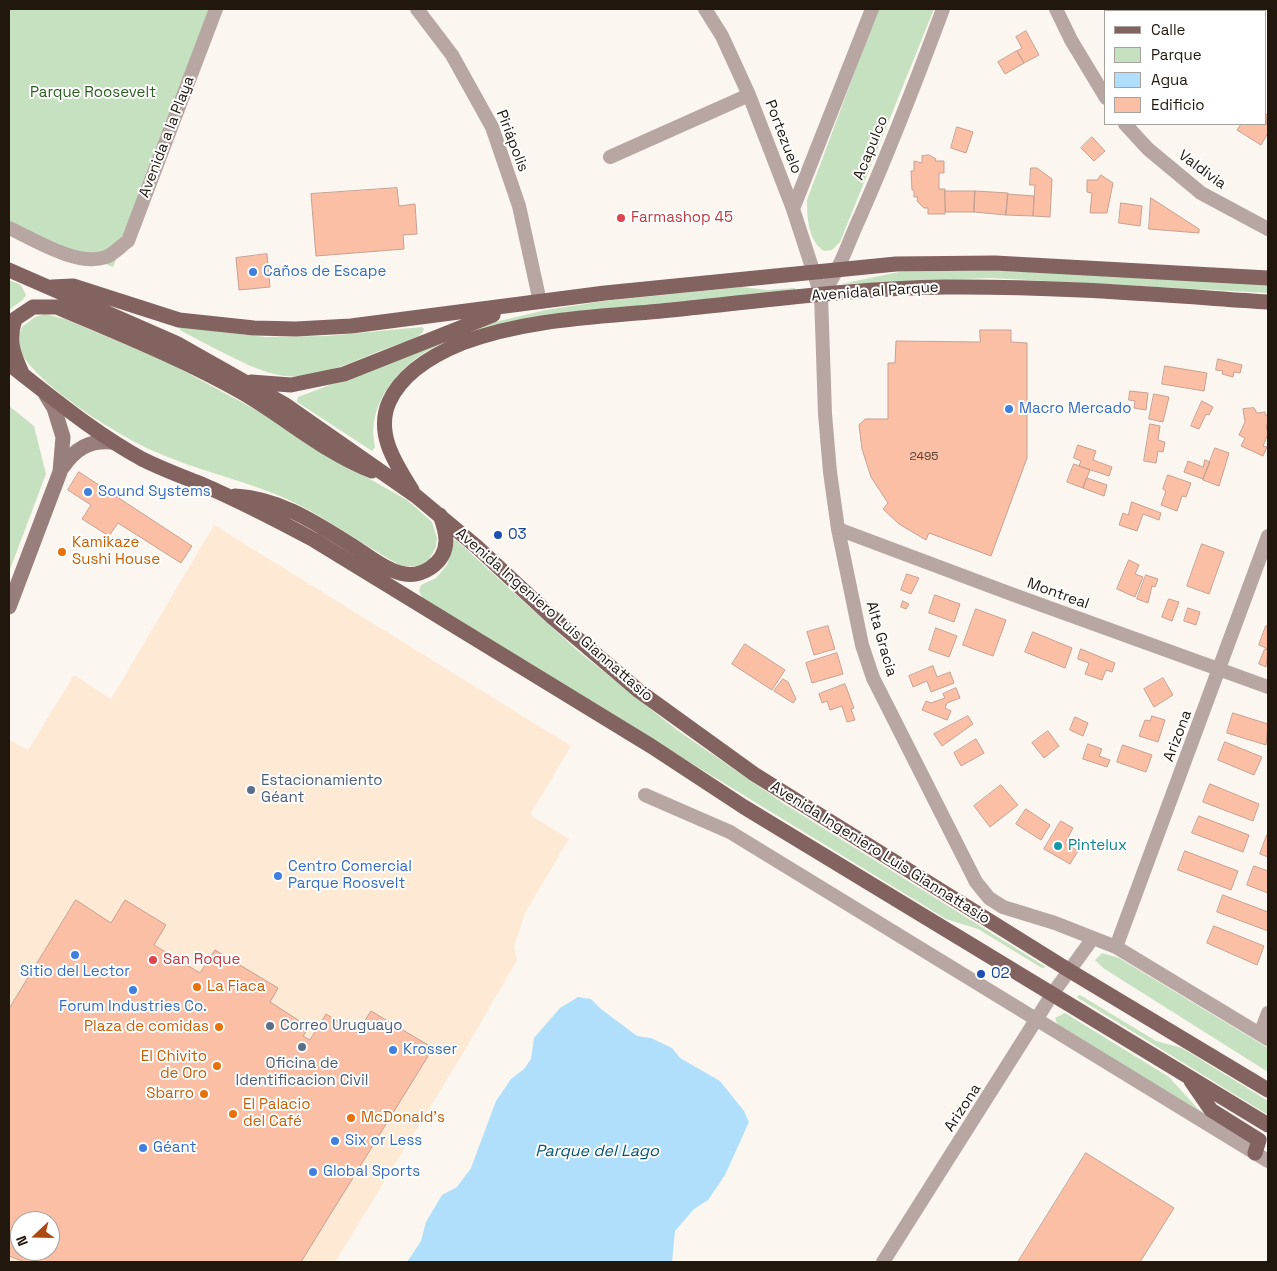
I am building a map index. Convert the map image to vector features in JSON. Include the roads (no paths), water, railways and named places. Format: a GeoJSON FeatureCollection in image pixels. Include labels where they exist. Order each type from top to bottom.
{"type":"FeatureCollection","features":[{"type":"Feature","properties":{"kind":"main road","name":"Avenida al Parque"},"geometry":{"type":"LineString","coordinates":[[416,496],[396,464],[388,446],[385,425],[389,402],[399,386],[429,359],[455,346],[484,336],[543,324],[817,284],[839,270],[896,264],[995,263],[1268,278]]}},
{"type":"Feature","properties":{"kind":"main road","name":"Avenida Ingeniero Luis Giannattasio"},"geometry":{"type":"LineString","coordinates":[[9,270],[176,343],[247,381],[351,448],[440,515],[585,646],[694,732],[754,774],[1070,971],[1268,1090]]}},
{"type":"Feature","properties":{"kind":"main road","name":"Avenida al Parque"},"geometry":{"type":"LineString","coordinates":[[540,302],[677,285],[817,284],[1042,288],[1268,302]]}},
{"type":"Feature","properties":{"kind":"main road"},"geometry":{"type":"LineString","coordinates":[[46,287],[73,286],[179,320],[254,328],[351,326],[540,302]]}},
{"type":"Feature","properties":{"kind":"main road"},"geometry":{"type":"LineString","coordinates":[[206,373],[247,381],[291,385],[344,374],[456,328],[540,302]]}},
{"type":"Feature","properties":{"kind":"main road"},"geometry":{"type":"LineString","coordinates":[[22,374],[12,351],[10,340],[15,319],[23,312],[44,305],[57,307],[206,373],[244,394],[347,460],[388,476]]}},
{"type":"Feature","properties":{"kind":"main road","name":"Avenida Ingeniero Luis Giannattasio"},"geometry":{"type":"LineString","coordinates":[[9,364],[46,395],[112,442],[175,475],[270,515],[314,540],[651,746],[744,807],[1268,1125]]}},
{"type":"Feature","properties":{"kind":"main road"},"geometry":{"type":"LineString","coordinates":[[226,496],[257,497],[285,507],[381,564],[409,575],[428,570],[440,557],[446,540],[440,515]]}},
{"type":"Feature","properties":{"kind":"main road"},"geometry":{"type":"LineString","coordinates":[[1188,1076],[1211,1110],[1259,1140],[1255,1153]]}},
{"type":"Feature","properties":{"kind":"street","name":"Avenida a la Playa"},"geometry":{"type":"LineString","coordinates":[[9,228],[72,257],[86,260],[108,257],[128,240],[216,9]]}},
{"type":"Feature","properties":{"kind":"street","name":"Piriápolis"},"geometry":{"type":"LineString","coordinates":[[417,9],[452,55],[492,127],[519,206],[540,302]]}},
{"type":"Feature","properties":{"kind":"street","name":"Portezuelo"},"geometry":{"type":"LineString","coordinates":[[705,9],[722,36],[749,95],[793,209],[817,284]]}},
{"type":"Feature","properties":{"kind":"street"},"geometry":{"type":"LineString","coordinates":[[793,209],[872,9]]}},
{"type":"Feature","properties":{"kind":"street","name":"Acapulco"},"geometry":{"type":"LineString","coordinates":[[817,284],[839,270],[846,248],[875,183],[943,9]]}},
{"type":"Feature","properties":{"kind":"street"},"geometry":{"type":"LineString","coordinates":[[1056,9],[1071,40],[1104,95]]}},
{"type":"Feature","properties":{"kind":"street"},"geometry":{"type":"LineString","coordinates":[[610,157],[749,95]]}},
{"type":"Feature","properties":{"kind":"street","name":"Valdivia"},"geometry":{"type":"LineString","coordinates":[[1126,125],[1148,149],[1201,193],[1268,230]]}},
{"type":"Feature","properties":{"kind":"street","name":"Alta Gracia"},"geometry":{"type":"LineString","coordinates":[[817,284],[825,414],[830,472],[838,529],[862,644],[873,678],[976,882],[989,898],[1003,907],[1055,923],[1093,938]]}},
{"type":"Feature","properties":{"kind":"street"},"geometry":{"type":"LineString","coordinates":[[46,395],[54,408],[62,437],[60,472]]}},
{"type":"Feature","properties":{"kind":"street"},"geometry":{"type":"LineString","coordinates":[[9,607],[60,472],[68,458],[85,445],[100,440],[112,442]]}},
{"type":"Feature","properties":{"kind":"street","name":"Montreal"},"geometry":{"type":"LineString","coordinates":[[838,529],[1268,687]]}},
{"type":"Feature","properties":{"kind":"street","name":"Arizona"},"geometry":{"type":"LineString","coordinates":[[1116,947],[1221,669],[1268,536]]}},
{"type":"Feature","properties":{"kind":"street"},"geometry":{"type":"LineString","coordinates":[[645,795],[730,832],[1268,1162]]}},
{"type":"Feature","properties":{"kind":"street"},"geometry":{"type":"LineString","coordinates":[[1093,938],[1116,947],[1264,1036],[1268,1013]]}},
{"type":"Feature","properties":{"kind":"street","name":"Arizona"},"geometry":{"type":"LineString","coordinates":[[883,1262],[1053,993],[1093,938]]}},
{"type":"Feature","properties":{"kind":"water","name":"Parque del Lago"},"geometry":{"type":"Polygon","coordinates":[[[578,997],[591,999],[601,1009],[637,1036],[651,1038],[672,1048],[680,1058],[720,1081],[744,1111],[749,1122],[725,1175],[708,1200],[694,1209],[675,1231],[672,1262],[407,1262],[421,1241],[426,1222],[442,1195],[457,1187],[471,1168],[496,1101],[511,1079],[524,1069],[531,1059],[534,1038],[560,1008],[578,997]]]}},
{"type":"Feature","properties":{"kind":"place","name":"Farmashop 45"},"geometry":{"type":"Point","coordinates":[621,218]}},
{"type":"Feature","properties":{"kind":"place","name":"Caños de Escape"},"geometry":{"type":"Point","coordinates":[253,272]}},
{"type":"Feature","properties":{"kind":"place","name":"Macro Mercado"},"geometry":{"type":"Point","coordinates":[1009,409]}},
{"type":"Feature","properties":{"kind":"place","name":"Sound Systems"},"geometry":{"type":"Point","coordinates":[88,492]}},
{"type":"Feature","properties":{"kind":"place","name":"03"},"geometry":{"type":"Point","coordinates":[498,535]}},
{"type":"Feature","properties":{"kind":"place","name":"Kamikaze Sushi House"},"geometry":{"type":"Point","coordinates":[62,552]}},
{"type":"Feature","properties":{"kind":"place","name":"Estacionamiento Géant"},"geometry":{"type":"Point","coordinates":[251,790]}},
{"type":"Feature","properties":{"kind":"place","name":"Pintelux"},"geometry":{"type":"Point","coordinates":[1058,846]}},
{"type":"Feature","properties":{"kind":"place","name":"Centro Comercial Parque Roosvelt"},"geometry":{"type":"Point","coordinates":[278,876]}},
{"type":"Feature","properties":{"kind":"place","name":"Sitio del Lector"},"geometry":{"type":"Point","coordinates":[75,955]}},
{"type":"Feature","properties":{"kind":"place","name":"San Roque"},"geometry":{"type":"Point","coordinates":[153,960]}},
{"type":"Feature","properties":{"kind":"place","name":"02"},"geometry":{"type":"Point","coordinates":[981,974]}},
{"type":"Feature","properties":{"kind":"place","name":"La Fiaca"},"geometry":{"type":"Point","coordinates":[197,987]}},
{"type":"Feature","properties":{"kind":"place","name":"Forum Industries Co."},"geometry":{"type":"Point","coordinates":[133,990]}},
{"type":"Feature","properties":{"kind":"place","name":"Correo Uruguayo"},"geometry":{"type":"Point","coordinates":[270,1026]}},
{"type":"Feature","properties":{"kind":"place","name":"Plaza de comidas"},"geometry":{"type":"Point","coordinates":[219,1027]}},
{"type":"Feature","properties":{"kind":"place","name":"Oficina de Identificacion Civil"},"geometry":{"type":"Point","coordinates":[302,1047]}},
{"type":"Feature","properties":{"kind":"place","name":"Krosser"},"geometry":{"type":"Point","coordinates":[393,1050]}},
{"type":"Feature","properties":{"kind":"place","name":"El Chivito de Oro"},"geometry":{"type":"Point","coordinates":[217,1066]}},
{"type":"Feature","properties":{"kind":"place","name":"Sbarro"},"geometry":{"type":"Point","coordinates":[204,1094]}},
{"type":"Feature","properties":{"kind":"place","name":"El Palacio del Café"},"geometry":{"type":"Point","coordinates":[233,1114]}},
{"type":"Feature","properties":{"kind":"place","name":"McDonald's"},"geometry":{"type":"Point","coordinates":[351,1118]}},
{"type":"Feature","properties":{"kind":"place","name":"Six or Less"},"geometry":{"type":"Point","coordinates":[335,1141]}},
{"type":"Feature","properties":{"kind":"place","name":"Géant"},"geometry":{"type":"Point","coordinates":[143,1148]}},
{"type":"Feature","properties":{"kind":"place","name":"Global Sports"},"geometry":{"type":"Point","coordinates":[313,1172]}},
{"type":"Feature","properties":{"kind":"park label","name":"Parque Roosevelt"},"geometry":{"type":"Point","coordinates":[93,93]}}]}
